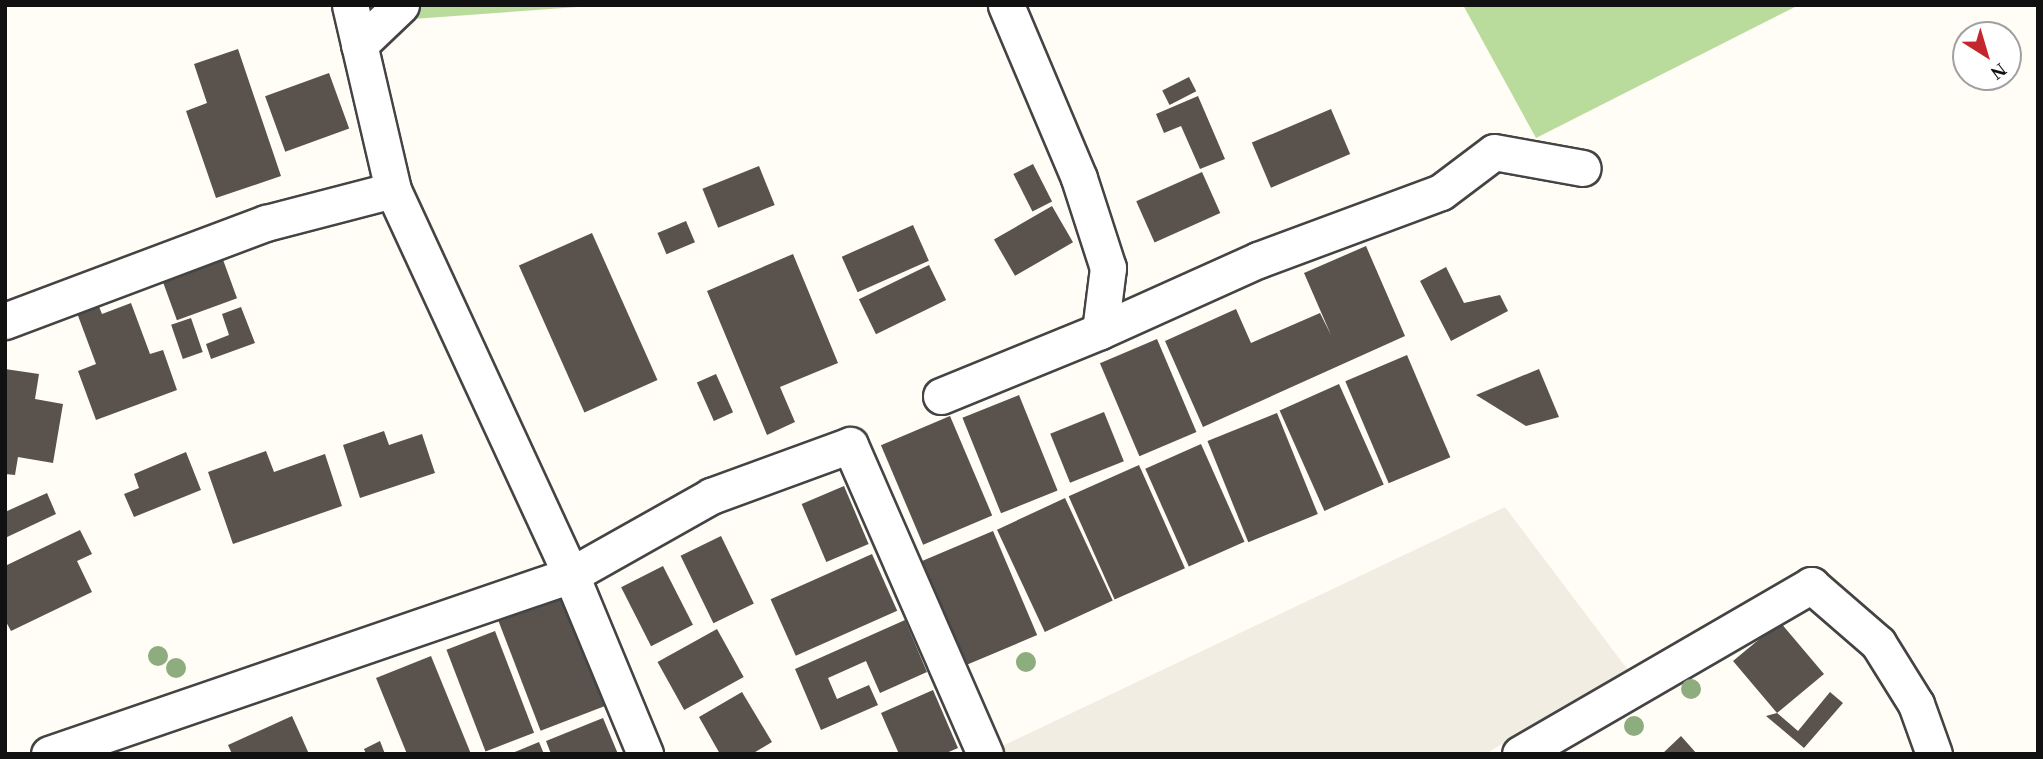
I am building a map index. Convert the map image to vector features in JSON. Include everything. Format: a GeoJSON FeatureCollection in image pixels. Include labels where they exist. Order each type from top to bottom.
{"type":"FeatureCollection","features":[{"type":"Feature","properties":{"kind":"street"},"geometry":{"type":"LineString","coordinates":[[350,5],[393,190],[572,575],[645,754]]}},
{"type":"Feature","properties":{"kind":"street"},"geometry":{"type":"LineString","coordinates":[[359,45],[401,5]]}},
{"type":"Feature","properties":{"kind":"street"},"geometry":{"type":"LineString","coordinates":[[1006,5],[1079,178],[1108,268],[1100,331]]}},
{"type":"Feature","properties":{"kind":"street"},"geometry":{"type":"LineString","coordinates":[[941,396],[1100,331],[1258,260],[1441,192],[1494,152],[1583,168]]}},
{"type":"Feature","properties":{"kind":"street"},"geometry":{"type":"LineString","coordinates":[[5,321],[266,223],[393,190]]}},
{"type":"Feature","properties":{"kind":"street"},"geometry":{"type":"LineString","coordinates":[[49,754],[572,575],[710,496],[850,445],[985,754]]}},
{"type":"Feature","properties":{"kind":"street"},"geometry":{"type":"LineString","coordinates":[[1520,754],[1811,585],[1878,643],[1916,704],[1934,754]]}},
{"type":"Feature","properties":{"kind":"green space"},"geometry":{"type":"Polygon","coordinates":[[[383,5],[605,5],[385,21],[383,5]]]}},
{"type":"Feature","properties":{"kind":"green space"},"geometry":{"type":"Polygon","coordinates":[[[1463,5],[1799,5],[1536,138],[1463,5]]]}},
{"type":"Feature","properties":{"kind":"shaded area"},"geometry":{"type":"Polygon","coordinates":[[[1505,507],[1628,670],[1485,754],[999,754],[996,749],[1505,507]]]}},
{"type":"Feature","properties":{"kind":"building"},"geometry":{"type":"Polygon","coordinates":[[[238,49],[281,176],[216,198],[186,111],[207,103],[194,64],[238,49]]]}},
{"type":"Feature","properties":{"kind":"building"},"geometry":{"type":"Polygon","coordinates":[[[329,73],[349,128],[285,152],[265,96],[329,73]]]}},
{"type":"Feature","properties":{"kind":"building"},"geometry":{"type":"Polygon","coordinates":[[[1189,77],[1196,91],[1170,105],[1162,91],[1189,77]]]}},
{"type":"Feature","properties":{"kind":"building"},"geometry":{"type":"Polygon","coordinates":[[[1198,96],[1225,159],[1200,169],[1181,126],[1164,133],[1156,114],[1198,96]]]}},
{"type":"Feature","properties":{"kind":"building"},"geometry":{"type":"Polygon","coordinates":[[[1331,109],[1350,154],[1271,188],[1252,143],[1331,109]]]}},
{"type":"Feature","properties":{"kind":"building"},"geometry":{"type":"Polygon","coordinates":[[[1033,164],[1052,201],[1032,211],[1013,174],[1033,164]]]}},
{"type":"Feature","properties":{"kind":"building"},"geometry":{"type":"Polygon","coordinates":[[[759,166],[775,205],[718,228],[702,189],[759,166]]]}},
{"type":"Feature","properties":{"kind":"building"},"geometry":{"type":"Polygon","coordinates":[[[1202,172],[1220,213],[1155,242],[1136,201],[1202,172]]]}},
{"type":"Feature","properties":{"kind":"building"},"geometry":{"type":"Polygon","coordinates":[[[1052,206],[1073,242],[1015,276],[994,240],[1052,206]]]}},
{"type":"Feature","properties":{"kind":"building"},"geometry":{"type":"Polygon","coordinates":[[[686,221],[695,242],[666,254],[657,233],[686,221]]]}},
{"type":"Feature","properties":{"kind":"building"},"geometry":{"type":"Polygon","coordinates":[[[913,225],[929,261],[858,292],[842,257],[913,225]]]}},
{"type":"Feature","properties":{"kind":"building"},"geometry":{"type":"Polygon","coordinates":[[[592,233],[657,380],[584,413],[519,266],[592,233]]]}},
{"type":"Feature","properties":{"kind":"building"},"geometry":{"type":"Polygon","coordinates":[[[1366,246],[1405,336],[1203,427],[1165,341],[1236,309],[1251,343],[1320,313],[1331,335],[1304,273],[1366,246]]]}},
{"type":"Feature","properties":{"kind":"building"},"geometry":{"type":"Polygon","coordinates":[[[793,254],[838,363],[780,387],[795,422],[767,435],[707,291],[793,254]]]}},
{"type":"Feature","properties":{"kind":"building"},"geometry":{"type":"Polygon","coordinates":[[[222,257],[237,298],[177,320],[162,279],[222,257]]]}},
{"type":"Feature","properties":{"kind":"building"},"geometry":{"type":"Polygon","coordinates":[[[929,265],[946,300],[876,334],[859,299],[929,265]]]}},
{"type":"Feature","properties":{"kind":"building"},"geometry":{"type":"Polygon","coordinates":[[[1446,267],[1464,303],[1500,295],[1508,311],[1451,341],[1420,281],[1446,267]]]}},
{"type":"Feature","properties":{"kind":"building"},"geometry":{"type":"Polygon","coordinates":[[[131,303],[150,354],[163,350],[177,390],[96,420],[78,371],[96,364],[77,313],[98,304],[102,314],[131,303]]]}},
{"type":"Feature","properties":{"kind":"building"},"geometry":{"type":"Polygon","coordinates":[[[241,307],[255,343],[211,359],[206,344],[229,335],[222,314],[241,307]]]}},
{"type":"Feature","properties":{"kind":"building"},"geometry":{"type":"Polygon","coordinates":[[[191,318],[203,352],[183,359],[171,325],[191,318]]]}},
{"type":"Feature","properties":{"kind":"building"},"geometry":{"type":"Polygon","coordinates":[[[1157,339],[1196,432],[1139,456],[1100,363],[1157,339]]]}},
{"type":"Feature","properties":{"kind":"building"},"geometry":{"type":"Polygon","coordinates":[[[1407,355],[1450,457],[1389,483],[1345,381],[1407,355]]]}},
{"type":"Feature","properties":{"kind":"building"},"geometry":{"type":"Polygon","coordinates":[[[5,369],[39,374],[35,399],[63,404],[53,463],[18,457],[15,475],[5,474],[5,369]]]}},
{"type":"Feature","properties":{"kind":"building"},"geometry":{"type":"Polygon","coordinates":[[[1539,369],[1559,417],[1526,426],[1476,395],[1539,369]]]}},
{"type":"Feature","properties":{"kind":"building"},"geometry":{"type":"Polygon","coordinates":[[[716,374],[733,412],[714,421],[697,383],[716,374]]]}},
{"type":"Feature","properties":{"kind":"building"},"geometry":{"type":"Polygon","coordinates":[[[1339,384],[1384,484],[1324,511],[1280,410],[1339,384]]]}},
{"type":"Feature","properties":{"kind":"building"},"geometry":{"type":"Polygon","coordinates":[[[1019,395],[1058,490],[1001,513],[962,418],[1019,395]]]}},
{"type":"Feature","properties":{"kind":"building"},"geometry":{"type":"Polygon","coordinates":[[[1104,412],[1124,461],[1070,483],[1050,434],[1104,412]]]}},
{"type":"Feature","properties":{"kind":"building"},"geometry":{"type":"Polygon","coordinates":[[[1277,413],[1318,514],[1248,542],[1207,441],[1277,413]]]}},
{"type":"Feature","properties":{"kind":"building"},"geometry":{"type":"Polygon","coordinates":[[[950,416],[992,515],[923,545],[881,445],[950,416]]]}},
{"type":"Feature","properties":{"kind":"building"},"geometry":{"type":"Polygon","coordinates":[[[384,431],[389,445],[422,434],[435,473],[360,498],[343,445],[384,431]]]}},
{"type":"Feature","properties":{"kind":"building"},"geometry":{"type":"Polygon","coordinates":[[[1201,444],[1245,542],[1189,567],[1145,469],[1201,444]]]}},
{"type":"Feature","properties":{"kind":"building"},"geometry":{"type":"Polygon","coordinates":[[[266,451],[274,472],[325,454],[342,506],[233,544],[208,472],[266,451]]]}},
{"type":"Feature","properties":{"kind":"building"},"geometry":{"type":"Polygon","coordinates":[[[186,452],[201,490],[134,517],[124,494],[139,488],[134,474],[186,452]]]}},
{"type":"Feature","properties":{"kind":"building"},"geometry":{"type":"Polygon","coordinates":[[[1139,465],[1185,568],[1115,600],[1069,496],[1139,465]]]}},
{"type":"Feature","properties":{"kind":"building"},"geometry":{"type":"Polygon","coordinates":[[[844,486],[869,544],[826,562],[802,504],[844,486]]]}},
{"type":"Feature","properties":{"kind":"building"},"geometry":{"type":"Polygon","coordinates":[[[47,493],[56,514],[5,538],[5,512],[47,493]]]}},
{"type":"Feature","properties":{"kind":"building"},"geometry":{"type":"Polygon","coordinates":[[[1065,498],[1113,600],[1045,632],[997,530],[1065,498]]]}},
{"type":"Feature","properties":{"kind":"building"},"geometry":{"type":"Polygon","coordinates":[[[80,530],[92,554],[77,561],[92,592],[11,631],[5,620],[5,566],[80,530]]]}},
{"type":"Feature","properties":{"kind":"building"},"geometry":{"type":"Polygon","coordinates":[[[993,531],[1037,635],[966,665],[922,561],[993,531]]]}},
{"type":"Feature","properties":{"kind":"building"},"geometry":{"type":"Polygon","coordinates":[[[721,536],[754,603],[713,623],[681,556],[721,536]]]}},
{"type":"Feature","properties":{"kind":"building"},"geometry":{"type":"Polygon","coordinates":[[[872,554],[897,611],[796,656],[771,599],[872,554]]]}},
{"type":"Feature","properties":{"kind":"building"},"geometry":{"type":"Polygon","coordinates":[[[663,566],[693,625],[651,646],[621,587],[663,566]]]}},
{"type":"Feature","properties":{"kind":"building"},"geometry":{"type":"Polygon","coordinates":[[[562,594],[605,706],[541,731],[498,619],[562,594]]]}},
{"type":"Feature","properties":{"kind":"building"},"geometry":{"type":"Polygon","coordinates":[[[905,620],[927,672],[880,693],[866,661],[828,678],[837,699],[869,685],[878,705],[821,730],[795,669],[905,620]]]}},
{"type":"Feature","properties":{"kind":"building"},"geometry":{"type":"Polygon","coordinates":[[[1780,622],[1824,674],[1777,713],[1733,661],[1780,622]]]}},
{"type":"Feature","properties":{"kind":"building"},"geometry":{"type":"Polygon","coordinates":[[[717,629],[744,677],[684,710],[658,662],[717,629]]]}},
{"type":"Feature","properties":{"kind":"building"},"geometry":{"type":"Polygon","coordinates":[[[495,631],[534,733],[486,751],[446,650],[495,631]]]}},
{"type":"Feature","properties":{"kind":"building"},"geometry":{"type":"Polygon","coordinates":[[[431,656],[471,754],[407,754],[376,678],[431,656]]]}},
{"type":"Feature","properties":{"kind":"building"},"geometry":{"type":"Polygon","coordinates":[[[933,690],[958,748],[944,754],[899,754],[881,713],[933,690]]]}},
{"type":"Feature","properties":{"kind":"building"},"geometry":{"type":"Polygon","coordinates":[[[742,692],[772,742],[752,754],[720,754],[699,717],[742,692]]]}},
{"type":"Feature","properties":{"kind":"building"},"geometry":{"type":"Polygon","coordinates":[[[1830,692],[1843,703],[1804,748],[1766,716],[1777,713],[1798,731],[1830,692]]]}},
{"type":"Feature","properties":{"kind":"building"},"geometry":{"type":"Polygon","coordinates":[[[292,716],[309,754],[232,754],[228,745],[292,716]]]}},
{"type":"Feature","properties":{"kind":"building"},"geometry":{"type":"Polygon","coordinates":[[[603,718],[618,754],[551,754],[546,741],[603,718]]]}},
{"type":"Feature","properties":{"kind":"building"},"geometry":{"type":"Polygon","coordinates":[[[1681,736],[1697,754],[1662,754],[1681,736]]]}},
{"type":"Feature","properties":{"kind":"building"},"geometry":{"type":"Polygon","coordinates":[[[380,741],[385,754],[366,754],[364,749],[380,741]]]}},
{"type":"Feature","properties":{"kind":"building"},"geometry":{"type":"Polygon","coordinates":[[[539,742],[544,754],[510,754],[539,742]]]}}]}
